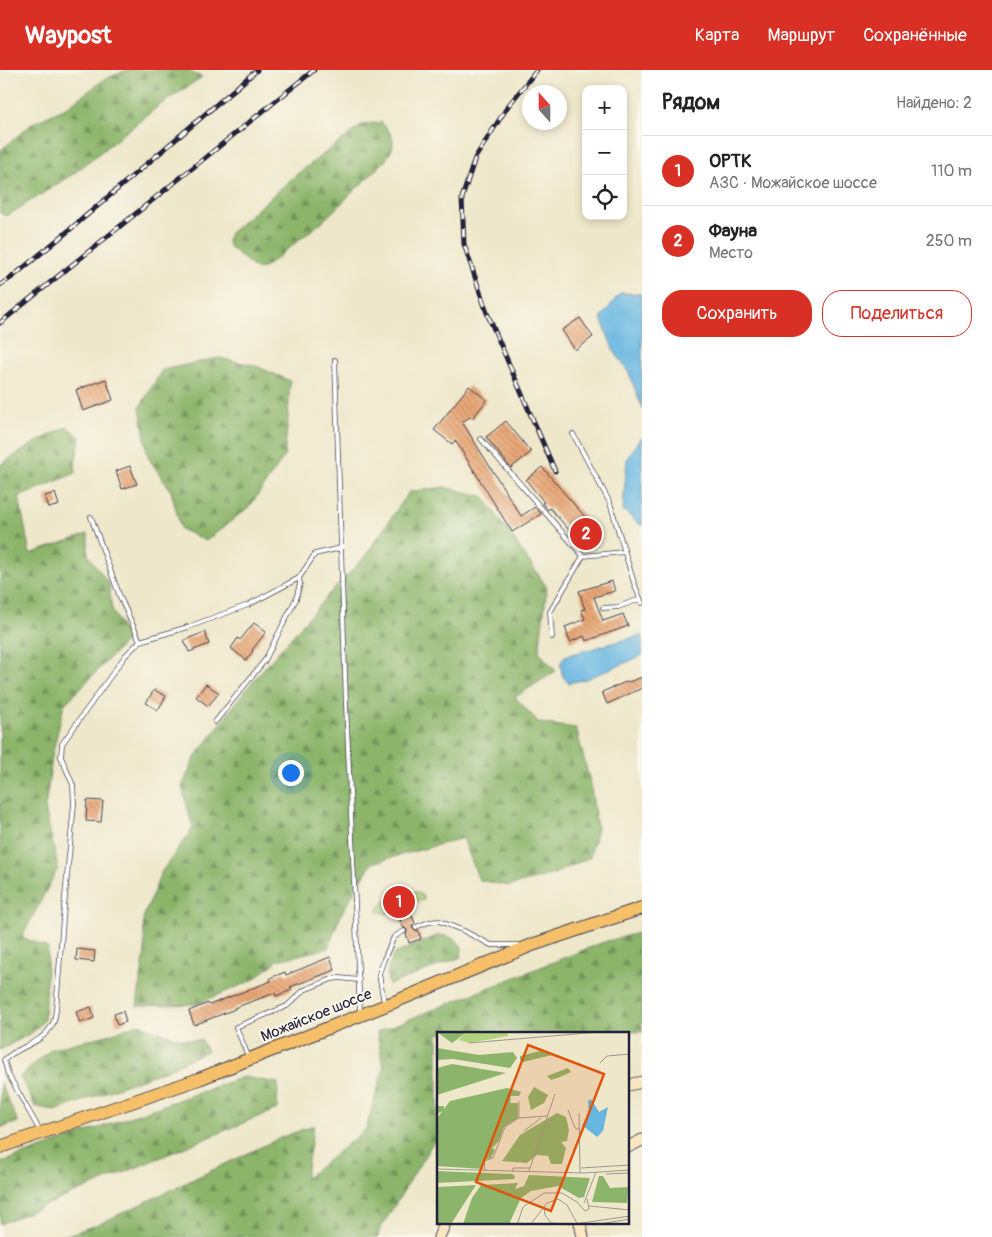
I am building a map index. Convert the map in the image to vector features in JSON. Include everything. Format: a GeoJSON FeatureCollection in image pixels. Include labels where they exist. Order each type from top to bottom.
{"type":"FeatureCollection","features":[{"type":"Feature","properties":{"kind":"main road","name":"Можайское шоссе"},"geometry":{"type":"LineString","coordinates":[[0,1147],[190,1082],[385,1006],[532,945],[642,908]]}},
{"type":"Feature","properties":{"kind":"main road"},"geometry":{"type":"LineString","coordinates":[[630,1146],[642,1140]]}},
{"type":"Feature","properties":{"kind":"main road"},"geometry":{"type":"LineString","coordinates":[[439,1237],[445,1224]]}},
{"type":"Feature","properties":{"kind":"main road"},"geometry":{"type":"LineString","coordinates":[[576,1237],[580,1224]]}},
{"type":"Feature","properties":{"kind":"main road"},"geometry":{"type":"LineString","coordinates":[[580,1224],[583,1237]]}},
{"type":"Feature","properties":{"kind":"lane"},"geometry":{"type":"LineString","coordinates":[[335,360],[346,704],[360,1015]]}},
{"type":"Feature","properties":{"kind":"lane"},"geometry":{"type":"LineString","coordinates":[[573,434],[610,502],[641,602],[603,608]]}},
{"type":"Feature","properties":{"kind":"lane"},"geometry":{"type":"LineString","coordinates":[[481,440],[584,556]]}},
{"type":"Feature","properties":{"kind":"lane"},"geometry":{"type":"LineString","coordinates":[[92,517],[120,597],[140,641]]}},
{"type":"Feature","properties":{"kind":"lane"},"geometry":{"type":"LineString","coordinates":[[41,1133],[8,1074],[4,1060],[9,1055],[37,1042],[43,1037],[53,1024],[56,1010],[74,804],[73,785],[61,757],[62,744],[125,656],[140,641],[188,627],[248,605],[299,578],[315,554],[341,548]]}},
{"type":"Feature","properties":{"kind":"lane"},"geometry":{"type":"LineString","coordinates":[[584,556],[624,552]]}},
{"type":"Feature","properties":{"kind":"lane"},"geometry":{"type":"LineString","coordinates":[[552,637],[550,612],[584,556]]}},
{"type":"Feature","properties":{"kind":"lane"},"geometry":{"type":"LineString","coordinates":[[215,722],[265,660],[296,599],[300,584],[299,578]]}},
{"type":"Feature","properties":{"kind":"lane"},"geometry":{"type":"LineString","coordinates":[[416,927],[428,922],[439,921],[491,944],[532,945]]}},
{"type":"Feature","properties":{"kind":"lane"},"geometry":{"type":"LineString","coordinates":[[385,1006],[380,974],[384,959],[394,937],[404,931]]}},
{"type":"Feature","properties":{"kind":"lane"},"geometry":{"type":"LineString","coordinates":[[249,1059],[236,1027],[287,1006],[304,990],[332,978],[359,980]]}},
{"type":"Feature","properties":{"kind":"green space"},"geometry":{"type":"Polygon","coordinates":[[[127,70],[185,70],[202,77],[160,105],[73,174],[7,216],[0,213],[0,151],[33,123],[64,109],[105,79],[127,70]]]}},
{"type":"Feature","properties":{"kind":"green space"},"geometry":{"type":"Polygon","coordinates":[[[381,122],[392,138],[391,152],[385,161],[324,220],[264,268],[256,269],[230,247],[227,241],[230,233],[296,175],[362,125],[381,122]]]}},
{"type":"Feature","properties":{"kind":"green space"},"geometry":{"type":"Polygon","coordinates":[[[219,358],[254,365],[290,381],[288,419],[284,457],[250,506],[206,541],[181,529],[171,491],[148,457],[140,407],[162,370],[219,358]]]}},
{"type":"Feature","properties":{"kind":"green space"},"geometry":{"type":"Polygon","coordinates":[[[67,427],[80,437],[75,464],[76,473],[19,497],[30,554],[88,534],[88,555],[109,584],[112,610],[128,639],[64,705],[53,751],[45,808],[58,868],[22,937],[48,948],[44,1020],[33,1032],[0,1050],[0,465],[36,442],[67,427]]]}},
{"type":"Feature","properties":{"kind":"green space"},"geometry":{"type":"Polygon","coordinates":[[[444,487],[483,496],[547,587],[539,652],[556,671],[515,697],[539,723],[576,728],[590,782],[597,828],[590,857],[554,874],[509,886],[479,880],[463,838],[372,863],[341,914],[328,948],[278,960],[253,980],[197,1004],[137,1006],[145,951],[143,918],[162,871],[193,828],[182,787],[194,759],[248,687],[328,595],[363,559],[409,492],[444,487]]]}},
{"type":"Feature","properties":{"kind":"green space"},"geometry":{"type":"Polygon","coordinates":[[[407,891],[419,893],[424,899],[412,903],[407,891]]]}},
{"type":"Feature","properties":{"kind":"green space"},"geometry":{"type":"Polygon","coordinates":[[[394,897],[392,900],[395,908],[387,914],[377,911],[384,902],[394,897]]]}},
{"type":"Feature","properties":{"kind":"green space"},"geometry":{"type":"Polygon","coordinates":[[[642,932],[642,1032],[437,1032],[437,1140],[432,1144],[379,1231],[378,1237],[61,1237],[99,1224],[280,1138],[314,1125],[305,1179],[366,1129],[384,1068],[377,1032],[604,942],[642,932]]]}},
{"type":"Feature","properties":{"kind":"green space"},"geometry":{"type":"Polygon","coordinates":[[[439,935],[458,941],[462,947],[461,957],[389,985],[387,973],[394,954],[439,935]]]}},
{"type":"Feature","properties":{"kind":"green space"},"geometry":{"type":"Polygon","coordinates":[[[139,1024],[183,1039],[201,1040],[207,1051],[166,1070],[55,1111],[35,1106],[20,1077],[51,1049],[107,1035],[139,1024]]]}},
{"type":"Feature","properties":{"kind":"green space"},"geometry":{"type":"Polygon","coordinates":[[[243,1077],[278,1083],[277,1109],[0,1224],[0,1163],[243,1077]]]}},
{"type":"Feature","properties":{"kind":"green space"},"geometry":{"type":"Polygon","coordinates":[[[0,1082],[18,1122],[0,1128],[0,1082]]]}},
{"type":"Feature","properties":{"kind":"water"},"geometry":{"type":"Polygon","coordinates":[[[620,293],[642,294],[642,408],[629,373],[613,349],[601,318],[620,293]]]}},
{"type":"Feature","properties":{"kind":"water"},"geometry":{"type":"Polygon","coordinates":[[[642,437],[642,526],[623,510],[627,458],[642,437]]]}},
{"type":"Feature","properties":{"kind":"water"},"geometry":{"type":"Polygon","coordinates":[[[642,635],[642,655],[637,658],[586,679],[569,683],[563,677],[560,664],[565,656],[642,635]]]}},
{"type":"Feature","properties":{"kind":"building"},"geometry":{"type":"Polygon","coordinates":[[[580,318],[593,337],[575,350],[562,330],[580,318]]]}},
{"type":"Feature","properties":{"kind":"building"},"geometry":{"type":"Polygon","coordinates":[[[106,379],[113,400],[83,411],[76,390],[106,379]]]}},
{"type":"Feature","properties":{"kind":"building"},"geometry":{"type":"Polygon","coordinates":[[[469,386],[487,400],[472,419],[470,417],[462,422],[521,516],[535,507],[541,514],[512,532],[455,440],[452,444],[434,430],[469,386]]]}},
{"type":"Feature","properties":{"kind":"building"},"geometry":{"type":"Polygon","coordinates":[[[506,421],[531,452],[511,468],[486,437],[506,421]]]}},
{"type":"Feature","properties":{"kind":"building"},"geometry":{"type":"Polygon","coordinates":[[[130,466],[137,484],[122,489],[116,471],[130,466]]]}},
{"type":"Feature","properties":{"kind":"building"},"geometry":{"type":"Polygon","coordinates":[[[542,467],[585,517],[582,520],[598,534],[587,546],[569,530],[550,508],[548,510],[542,503],[544,502],[526,480],[542,467]]]}},
{"type":"Feature","properties":{"kind":"building"},"geometry":{"type":"Polygon","coordinates":[[[55,493],[59,505],[49,508],[45,496],[55,493]]]}},
{"type":"Feature","properties":{"kind":"building"},"geometry":{"type":"Polygon","coordinates":[[[612,581],[615,591],[594,597],[603,621],[623,614],[628,626],[586,641],[584,636],[570,642],[565,627],[585,619],[581,610],[585,609],[579,591],[612,581]]]}},
{"type":"Feature","properties":{"kind":"building"},"geometry":{"type":"Polygon","coordinates":[[[254,623],[266,632],[246,660],[231,648],[238,638],[240,640],[254,623]]]}},
{"type":"Feature","properties":{"kind":"building"},"geometry":{"type":"Polygon","coordinates":[[[205,632],[209,644],[189,652],[184,640],[205,632]]]}},
{"type":"Feature","properties":{"kind":"building"},"geometry":{"type":"Polygon","coordinates":[[[642,677],[642,688],[607,704],[602,692],[642,677]]]}},
{"type":"Feature","properties":{"kind":"building"},"geometry":{"type":"Polygon","coordinates":[[[206,684],[219,693],[208,706],[196,697],[206,684]]]}},
{"type":"Feature","properties":{"kind":"building"},"geometry":{"type":"Polygon","coordinates":[[[154,690],[166,696],[158,710],[146,703],[154,690]]]}},
{"type":"Feature","properties":{"kind":"building"},"geometry":{"type":"Polygon","coordinates":[[[87,800],[103,801],[101,822],[86,821],[87,800]]]}},
{"type":"Feature","properties":{"kind":"building"},"geometry":{"type":"Polygon","coordinates":[[[403,895],[415,923],[412,926],[413,929],[415,931],[418,930],[421,939],[409,943],[406,934],[407,930],[403,927],[392,900],[403,895]]]}},
{"type":"Feature","properties":{"kind":"building"},"geometry":{"type":"Polygon","coordinates":[[[77,949],[95,951],[94,962],[76,960],[77,949]]]}},
{"type":"Feature","properties":{"kind":"building"},"geometry":{"type":"Polygon","coordinates":[[[330,957],[335,970],[290,987],[292,990],[276,996],[275,993],[194,1025],[189,1011],[271,981],[270,978],[285,972],[286,975],[330,957]]]}},
{"type":"Feature","properties":{"kind":"building"},"geometry":{"type":"Polygon","coordinates":[[[91,1007],[94,1018],[80,1023],[76,1012],[91,1007]]]}},
{"type":"Feature","properties":{"kind":"building"},"geometry":{"type":"Polygon","coordinates":[[[123,1011],[126,1022],[117,1025],[114,1014],[123,1011]]]}},
{"type":"Feature","properties":{"kind":"railway"},"geometry":{"type":"LineString","coordinates":[[0,285],[67,232],[257,70]]}},
{"type":"Feature","properties":{"kind":"railway"},"geometry":{"type":"LineString","coordinates":[[0,323],[314,70]]}},
{"type":"Feature","properties":{"kind":"railway"},"geometry":{"type":"LineString","coordinates":[[537,70],[508,106],[475,158],[462,198],[464,244],[487,313],[555,471]]}},
{"type":"Feature","properties":{"kind":"place","name":"Фауна"},"geometry":{"type":"Point","coordinates":[586,534]}},
{"type":"Feature","properties":{"kind":"place","name":"ОРТК"},"geometry":{"type":"Point","coordinates":[399,902]}}]}
